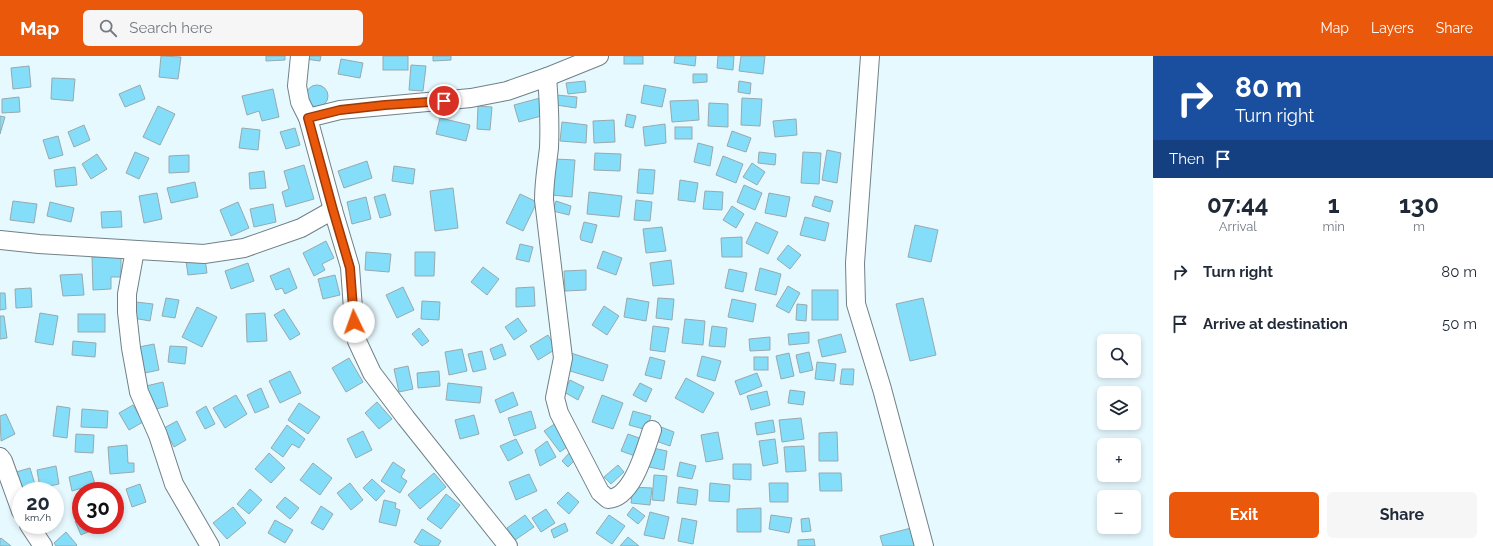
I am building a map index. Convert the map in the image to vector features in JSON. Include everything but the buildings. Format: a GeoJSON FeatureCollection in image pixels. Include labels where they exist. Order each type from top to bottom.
{"type":"FeatureCollection","features":[{"type":"Feature","properties":{"kind":"street"},"geometry":{"type":"LineString","coordinates":[[300,56],[297,86],[300,102],[308,118],[350,268],[357,341],[372,373],[508,546]]}},
{"type":"Feature","properties":{"kind":"street"},"geometry":{"type":"LineString","coordinates":[[308,118],[340,110],[471,98],[507,91],[599,56]]}},
{"type":"Feature","properties":{"kind":"street"},"geometry":{"type":"LineString","coordinates":[[870,56],[855,263],[856,304],[882,389],[924,546]]}},
{"type":"Feature","properties":{"kind":"street"},"geometry":{"type":"LineString","coordinates":[[547,77],[550,114],[549,149],[544,187],[544,200],[563,358],[555,398],[559,414],[600,492],[608,499],[615,498],[624,491],[640,465],[652,430]]}},
{"type":"Feature","properties":{"kind":"street"},"geometry":{"type":"LineString","coordinates":[[0,240],[39,244],[204,254],[244,248],[301,228],[333,210]]}},
{"type":"Feature","properties":{"kind":"street"},"geometry":{"type":"LineString","coordinates":[[135,250],[127,294],[127,312],[131,348],[139,392],[158,435],[174,484],[210,546]]}},
{"type":"Feature","properties":{"kind":"street"},"geometry":{"type":"LineString","coordinates":[[0,457],[3,461],[12,486]]}},
{"type":"Feature","properties":{"kind":"street"},"geometry":{"type":"LineString","coordinates":[[29,534],[43,546]]}},
{"type":"Feature","properties":{"kind":"route"},"geometry":{"type":"LineString","coordinates":[[354,322],[350,268],[308,118],[340,110],[444,101]]}}]}
